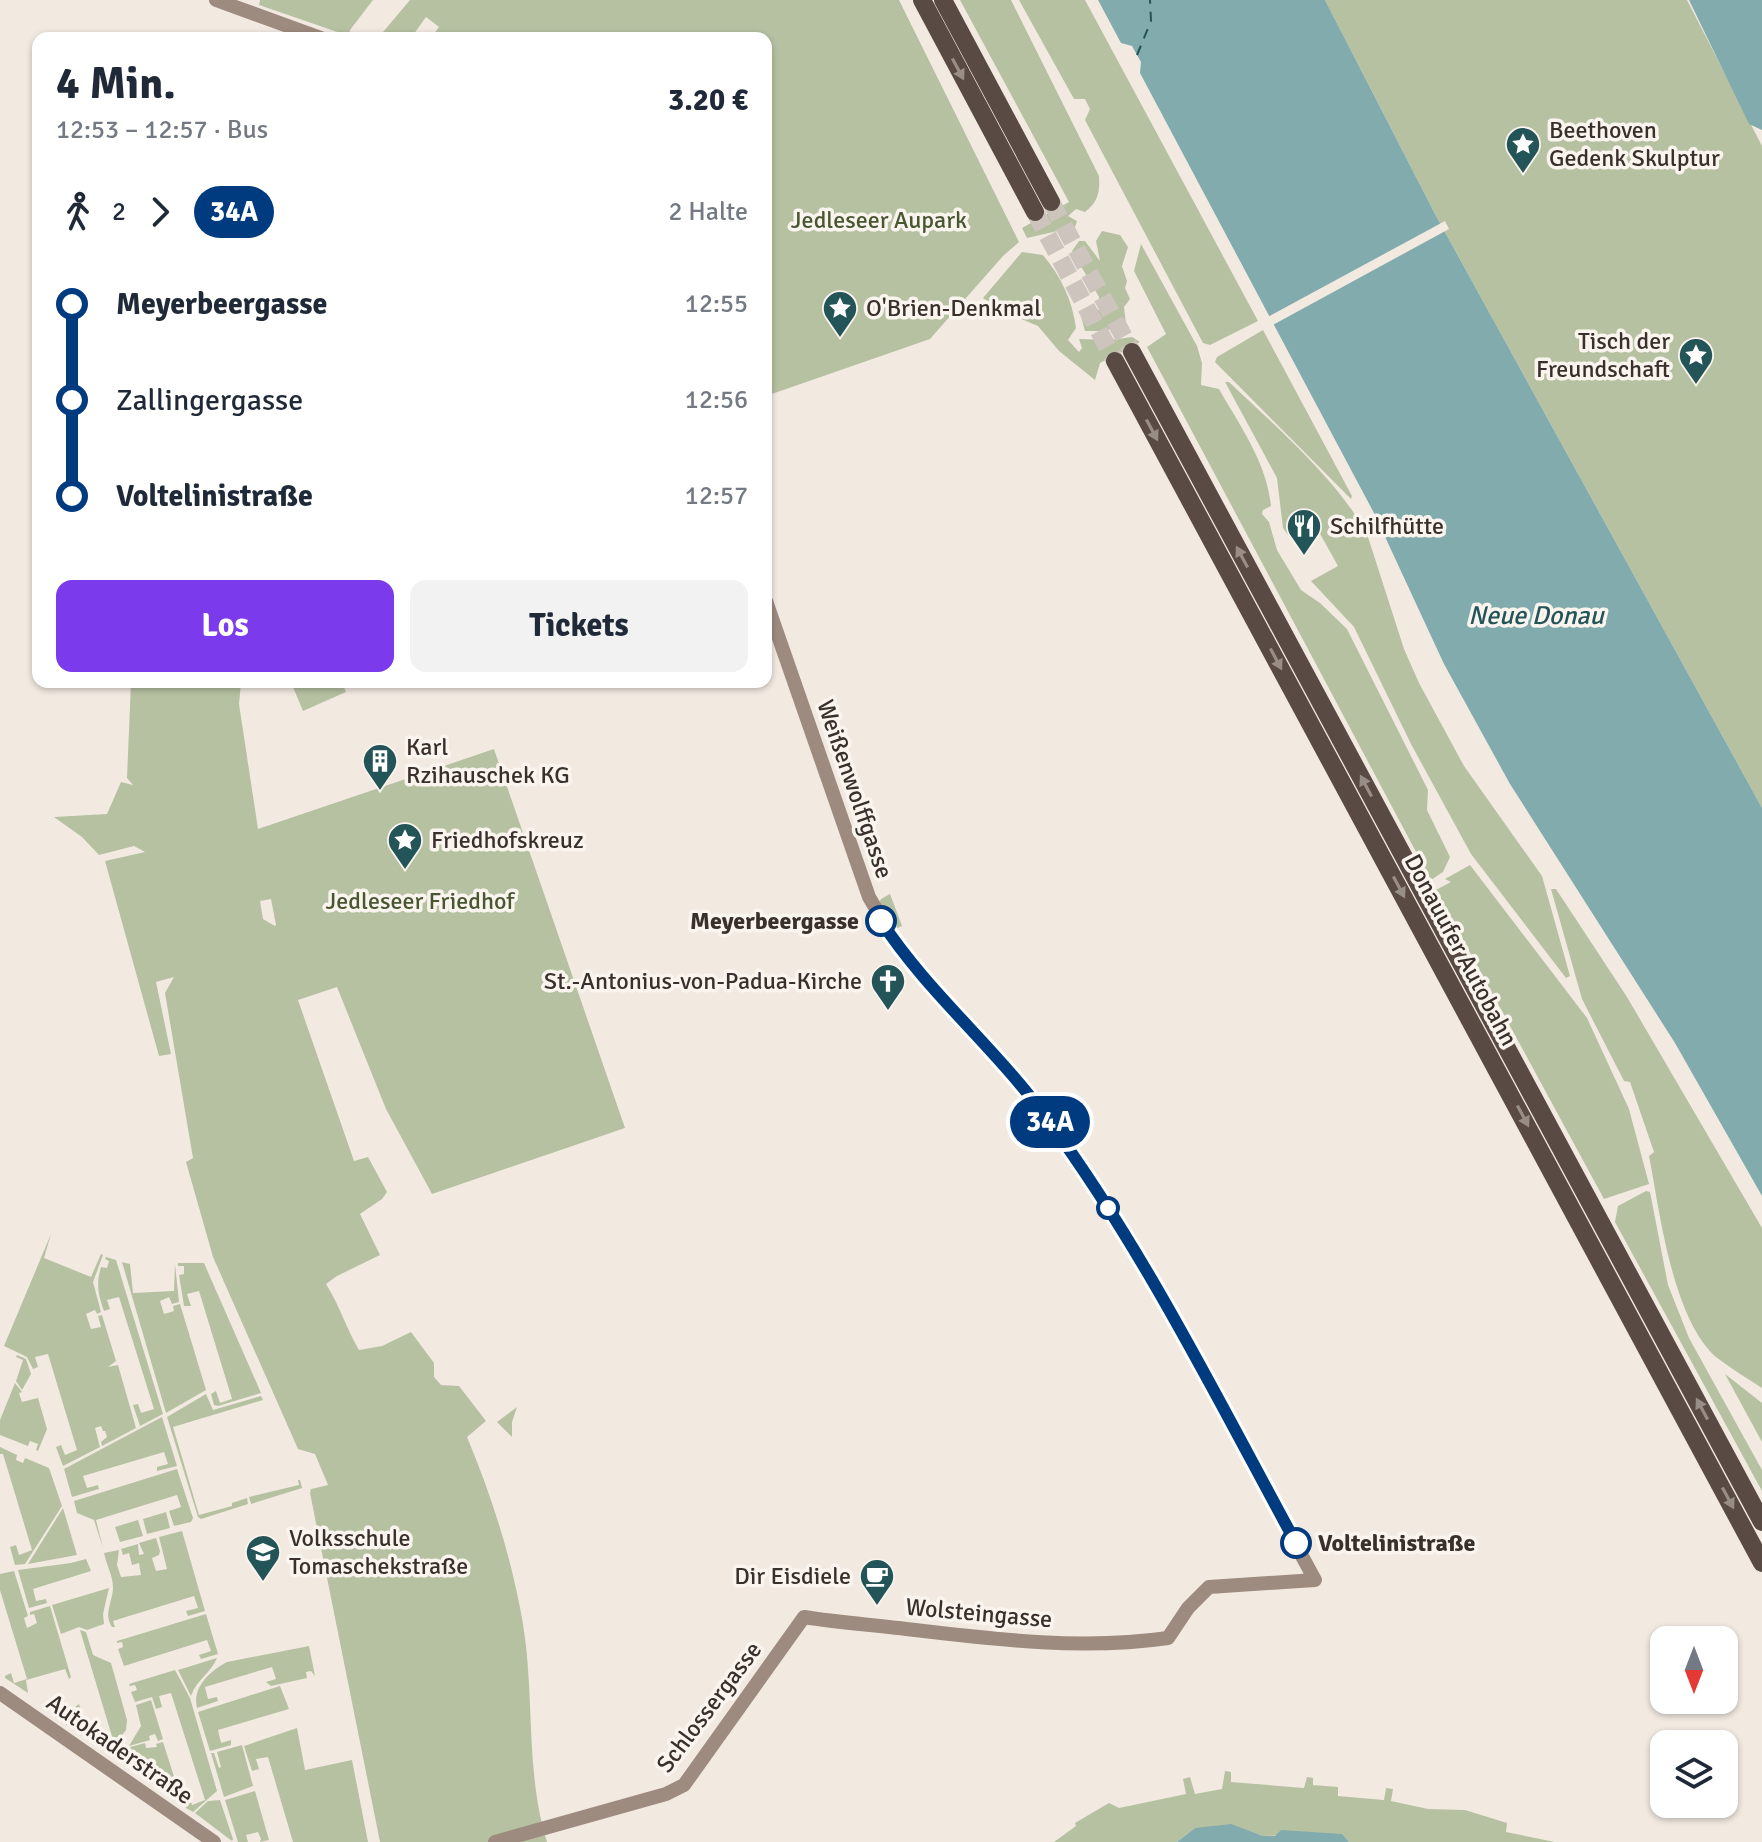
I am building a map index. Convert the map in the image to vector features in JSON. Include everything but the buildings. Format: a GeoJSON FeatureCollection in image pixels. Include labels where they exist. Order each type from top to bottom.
{"type":"FeatureCollection","features":[{"type":"Feature","properties":{"kind":"highway"},"geometry":{"type":"LineString","coordinates":[[922,0],[1035,212]]}},
{"type":"Feature","properties":{"kind":"highway"},"geometry":{"type":"LineString","coordinates":[[943,0],[1051,202]]}},
{"type":"Feature","properties":{"kind":"highway","name":"Donauufer Autobahn"},"geometry":{"type":"LineString","coordinates":[[1762,1522],[1124,357],[1762,1563]]}},
{"type":"Feature","properties":{"kind":"street"},"geometry":{"type":"LineString","coordinates":[[216,0],[304,32]]}},
{"type":"Feature","properties":{"kind":"street","name":"Weißenwolffgasse"},"geometry":{"type":"LineString","coordinates":[[772,618],[869,897],[881,921],[903,955],[958,1013],[1047,1118],[1129,1238],[1315,1580],[1209,1587],[1188,1608],[1168,1638],[1149,1640]]}},
{"type":"Feature","properties":{"kind":"street","name":"Wolsteingasse"},"geometry":{"type":"LineString","coordinates":[[804,1617],[980,1637],[1065,1643],[1149,1640]]}},
{"type":"Feature","properties":{"kind":"street","name":"Schlossergasse"},"geometry":{"type":"LineString","coordinates":[[495,1842],[666,1794],[684,1785],[804,1617]]}},
{"type":"Feature","properties":{"kind":"street","name":"Autokaderstraße"},"geometry":{"type":"LineString","coordinates":[[2,1697],[214,1842]]}},
{"type":"Feature","properties":{"kind":"green space"},"geometry":{"type":"Polygon","coordinates":[[[260,0],[373,0],[350,32],[337,32],[259,5],[260,0]]]}},
{"type":"Feature","properties":{"kind":"green space","name":"Jedleseer Aupark"},"geometry":{"type":"Polygon","coordinates":[[[410,0],[899,0],[1019,242],[930,339],[772,394],[772,32],[435,32],[439,27],[426,17],[415,32],[383,32],[410,0]]]}},
{"type":"Feature","properties":{"kind":"green space"},"geometry":{"type":"Polygon","coordinates":[[[960,0],[1011,0],[1099,176],[1093,204],[1085,212],[1076,209],[1068,216],[1077,221],[1075,227],[1027,238],[1022,228],[1069,202],[960,0]]]}},
{"type":"Feature","properties":{"kind":"green space"},"geometry":{"type":"Polygon","coordinates":[[[1019,0],[1085,0],[1258,321],[1210,345],[1203,343],[1085,120],[1090,109],[1085,99],[1074,99],[1019,0]]]}},
{"type":"Feature","properties":{"kind":"green space"},"geometry":{"type":"Polygon","coordinates":[[[1325,0],[1687,0],[1762,146],[1762,808],[1435,214],[1325,0]]]}},
{"type":"Feature","properties":{"kind":"green space"},"geometry":{"type":"Polygon","coordinates":[[[1102,231],[1120,235],[1128,247],[1122,266],[1130,299],[1124,307],[1126,324],[1104,331],[1085,331],[1081,316],[1089,308],[1099,310],[1099,297],[1072,251],[1079,241],[1085,241],[1100,261],[1096,241],[1102,231]]]}},
{"type":"Feature","properties":{"kind":"green space"},"geometry":{"type":"Polygon","coordinates":[[[1141,244],[1197,346],[1202,363],[1201,385],[1219,389],[1258,460],[1271,506],[1262,514],[1269,522],[1277,550],[1301,590],[1347,629],[1428,790],[1427,810],[1450,857],[1443,872],[1431,880],[1147,347],[1166,334],[1134,271],[1141,244]]]}},
{"type":"Feature","properties":{"kind":"green space"},"geometry":{"type":"Polygon","coordinates":[[[1022,252],[1043,255],[1060,280],[1072,307],[1076,328],[1068,340],[1079,352],[1082,348],[1079,339],[1132,337],[1140,342],[1100,363],[1095,380],[1059,351],[1038,326],[1019,318],[1014,308],[1002,311],[983,298],[1022,252]]]}},
{"type":"Feature","properties":{"kind":"green space"},"geometry":{"type":"Polygon","coordinates":[[[1263,330],[1351,499],[1215,362],[1217,357],[1263,330]]]}},
{"type":"Feature","properties":{"kind":"green space"},"geometry":{"type":"Polygon","coordinates":[[[1225,382],[1229,382],[1305,455],[1356,516],[1368,537],[1404,649],[1419,683],[1464,766],[1542,876],[1570,976],[1566,978],[1471,854],[1411,744],[1354,627],[1311,581],[1338,566],[1314,523],[1288,535],[1283,528],[1277,478],[1225,382]]]}},
{"type":"Feature","properties":{"kind":"green space","name":"Jedleseer Friedhof"},"geometry":{"type":"Polygon","coordinates":[[[131,688],[240,688],[239,704],[258,829],[494,749],[625,1128],[432,1194],[386,1109],[337,987],[298,1000],[354,1161],[368,1157],[387,1192],[360,1214],[380,1255],[326,1284],[359,1350],[382,1346],[411,1332],[434,1363],[434,1377],[441,1385],[459,1386],[486,1421],[467,1437],[500,1529],[523,1624],[536,1789],[547,1842],[380,1842],[310,1493],[311,1489],[328,1485],[315,1454],[298,1449],[213,1257],[186,1162],[193,1158],[165,993],[174,977],[156,982],[171,1054],[159,1056],[105,861],[145,852],[134,846],[99,855],[82,837],[54,817],[107,814],[121,782],[133,785],[127,778],[131,688]],[[271,899],[260,901],[263,919],[275,926],[271,899]]]}},
{"type":"Feature","properties":{"kind":"green space"},"geometry":{"type":"Polygon","coordinates":[[[293,688],[344,688],[346,692],[303,711],[293,688]]]}},
{"type":"Feature","properties":{"kind":"green space"},"geometry":{"type":"Polygon","coordinates":[[[1470,865],[1587,1018],[1629,1109],[1649,1184],[1604,1199],[1436,890],[1451,882],[1445,879],[1470,865]]]}},
{"type":"Feature","properties":{"kind":"green space"},"geometry":{"type":"Polygon","coordinates":[[[1551,889],[1556,889],[1627,997],[1762,1228],[1762,1388],[1716,1357],[1701,1339],[1678,1291],[1663,1234],[1649,1156],[1654,1152],[1630,1082],[1624,1081],[1582,999],[1551,889]]]}},
{"type":"Feature","properties":{"kind":"green space"},"geometry":{"type":"Polygon","coordinates":[[[890,894],[902,926],[897,928],[895,921],[879,903],[890,894]]]}},
{"type":"Feature","properties":{"kind":"green space"},"geometry":{"type":"Polygon","coordinates":[[[1646,1191],[1650,1192],[1668,1285],[1689,1338],[1762,1470],[1762,1491],[1615,1222],[1618,1206],[1646,1191]]]}},
{"type":"Feature","properties":{"kind":"green space"},"geometry":{"type":"Polygon","coordinates":[[[51,1234],[44,1258],[91,1277],[103,1255],[93,1282],[101,1312],[97,1314],[95,1310],[86,1314],[91,1329],[101,1327],[98,1316],[102,1315],[116,1361],[108,1367],[118,1365],[136,1428],[102,1446],[101,1442],[107,1437],[105,1431],[101,1426],[95,1428],[100,1447],[63,1466],[56,1447],[61,1445],[65,1455],[77,1450],[48,1354],[35,1357],[38,1367],[33,1369],[27,1357],[4,1346],[51,1234]]]}},
{"type":"Feature","properties":{"kind":"green space"},"geometry":{"type":"Polygon","coordinates":[[[106,1257],[116,1260],[163,1414],[140,1426],[133,1405],[138,1404],[141,1413],[154,1409],[119,1297],[107,1300],[110,1309],[104,1311],[102,1305],[98,1289],[101,1267],[107,1268],[109,1261],[106,1257]]]}},
{"type":"Feature","properties":{"kind":"green space"},"geometry":{"type":"Polygon","coordinates":[[[122,1262],[130,1264],[133,1293],[174,1291],[175,1264],[179,1302],[172,1304],[169,1297],[160,1301],[164,1314],[174,1311],[173,1306],[180,1304],[206,1390],[166,1413],[122,1262]]]}},
{"type":"Feature","properties":{"kind":"green space"},"geometry":{"type":"Polygon","coordinates":[[[178,1263],[204,1263],[261,1393],[214,1405],[211,1394],[216,1391],[220,1403],[232,1399],[199,1291],[187,1294],[191,1306],[184,1306],[179,1275],[184,1274],[184,1266],[178,1266],[178,1263]]]}},
{"type":"Feature","properties":{"kind":"green space"},"geometry":{"type":"Polygon","coordinates":[[[17,1355],[26,1359],[31,1374],[22,1390],[16,1381],[23,1360],[17,1355]]]}},
{"type":"Feature","properties":{"kind":"green space"},"geometry":{"type":"Polygon","coordinates":[[[1725,1374],[1762,1403],[1762,1442],[1725,1374]]]}},
{"type":"Feature","properties":{"kind":"green space"},"geometry":{"type":"Polygon","coordinates":[[[15,1383],[22,1392],[19,1393],[22,1402],[38,1398],[47,1429],[38,1451],[38,1444],[30,1441],[28,1446],[0,1435],[0,1420],[15,1383]]]}},
{"type":"Feature","properties":{"kind":"green space"},"geometry":{"type":"Polygon","coordinates":[[[206,1394],[213,1410],[261,1396],[263,1400],[173,1427],[199,1515],[232,1506],[232,1503],[247,1498],[248,1504],[201,1519],[198,1517],[167,1417],[206,1394]]]}},
{"type":"Feature","properties":{"kind":"green space"},"geometry":{"type":"Polygon","coordinates":[[[517,1407],[512,1422],[512,1437],[497,1422],[517,1407]]]}},
{"type":"Feature","properties":{"kind":"green space"},"geometry":{"type":"Polygon","coordinates":[[[162,1417],[177,1466],[157,1471],[157,1467],[168,1464],[164,1452],[83,1476],[87,1488],[98,1485],[99,1489],[72,1497],[64,1469],[162,1417]]]}},
{"type":"Feature","properties":{"kind":"green space"},"geometry":{"type":"Polygon","coordinates":[[[0,1447],[17,1455],[16,1460],[23,1463],[25,1458],[49,1468],[62,1506],[25,1564],[15,1565],[10,1547],[16,1545],[19,1555],[32,1550],[0,1447]]]}},
{"type":"Feature","properties":{"kind":"green space"},"geometry":{"type":"Polygon","coordinates":[[[177,1469],[193,1518],[191,1522],[174,1526],[169,1511],[181,1507],[177,1495],[96,1520],[103,1548],[94,1520],[77,1513],[74,1501],[177,1469]]]}},
{"type":"Feature","properties":{"kind":"green space"},"geometry":{"type":"Polygon","coordinates":[[[298,1480],[302,1488],[251,1504],[249,1497],[299,1485],[298,1480]]]}},
{"type":"Feature","properties":{"kind":"green space"},"geometry":{"type":"Polygon","coordinates":[[[63,1508],[77,1555],[28,1564],[63,1508]]]}},
{"type":"Feature","properties":{"kind":"green space"},"geometry":{"type":"Polygon","coordinates":[[[166,1512],[170,1528],[147,1534],[143,1519],[166,1512]]]}},
{"type":"Feature","properties":{"kind":"green space"},"geometry":{"type":"Polygon","coordinates":[[[138,1520],[143,1536],[120,1542],[115,1527],[138,1520]]]}},
{"type":"Feature","properties":{"kind":"green space"},"geometry":{"type":"Polygon","coordinates":[[[182,1531],[205,1611],[188,1616],[186,1611],[198,1608],[194,1596],[113,1621],[115,1627],[112,1627],[108,1612],[113,1583],[104,1553],[119,1550],[117,1565],[121,1577],[141,1575],[139,1563],[132,1565],[129,1553],[123,1555],[121,1549],[138,1544],[139,1555],[144,1554],[139,1543],[156,1538],[160,1551],[152,1558],[156,1571],[167,1569],[159,1537],[182,1531]]]}},
{"type":"Feature","properties":{"kind":"green space"},"geometry":{"type":"Polygon","coordinates":[[[86,1559],[91,1571],[33,1589],[36,1601],[46,1599],[47,1603],[29,1608],[18,1570],[86,1559]]]}},
{"type":"Feature","properties":{"kind":"green space"},"geometry":{"type":"Polygon","coordinates":[[[14,1571],[28,1616],[24,1618],[27,1628],[37,1623],[30,1612],[50,1606],[71,1677],[69,1679],[65,1669],[26,1680],[28,1693],[5,1678],[11,1673],[14,1683],[27,1679],[0,1590],[0,1574],[14,1571]]]}},
{"type":"Feature","properties":{"kind":"green space"},"geometry":{"type":"Polygon","coordinates":[[[109,1588],[104,1624],[87,1630],[79,1627],[61,1634],[52,1605],[109,1588]]]}},
{"type":"Feature","properties":{"kind":"green space"},"geometry":{"type":"Polygon","coordinates":[[[206,1614],[218,1654],[201,1659],[199,1655],[211,1651],[207,1640],[124,1666],[118,1649],[123,1647],[122,1642],[117,1641],[206,1614]]]}},
{"type":"Feature","properties":{"kind":"green space"},"geometry":{"type":"Polygon","coordinates":[[[80,1630],[86,1632],[93,1655],[111,1663],[127,1720],[126,1730],[108,1754],[93,1741],[99,1738],[103,1747],[114,1743],[80,1630]]]}},
{"type":"Feature","properties":{"kind":"green space"},"geometry":{"type":"Polygon","coordinates":[[[309,1646],[315,1676],[311,1671],[306,1672],[307,1678],[271,1686],[266,1682],[276,1679],[272,1667],[205,1687],[208,1699],[217,1697],[218,1701],[197,1708],[197,1693],[204,1680],[227,1662],[309,1646]]]}},
{"type":"Feature","properties":{"kind":"green space"},"geometry":{"type":"Polygon","coordinates":[[[217,1658],[196,1685],[191,1696],[178,1670],[217,1658]]]}},
{"type":"Feature","properties":{"kind":"green space"},"geometry":{"type":"Polygon","coordinates":[[[175,1670],[190,1698],[217,1791],[193,1812],[186,1808],[183,1795],[188,1793],[192,1805],[205,1800],[171,1693],[159,1696],[162,1707],[156,1709],[152,1697],[135,1702],[131,1692],[137,1690],[135,1685],[129,1684],[175,1670]]]}},
{"type":"Feature","properties":{"kind":"green space"},"geometry":{"type":"Polygon","coordinates":[[[280,1686],[289,1709],[218,1730],[221,1743],[231,1740],[231,1745],[210,1751],[198,1712],[280,1686]]]}},
{"type":"Feature","properties":{"kind":"green space"},"geometry":{"type":"Polygon","coordinates":[[[151,1700],[163,1739],[158,1741],[155,1734],[149,1736],[150,1740],[129,1746],[141,1726],[136,1705],[151,1700]]]}},
{"type":"Feature","properties":{"kind":"green space"},"geometry":{"type":"Polygon","coordinates":[[[79,1704],[90,1741],[52,1715],[61,1712],[64,1719],[78,1714],[76,1706],[79,1704]]]}},
{"type":"Feature","properties":{"kind":"green space"},"geometry":{"type":"Polygon","coordinates":[[[297,1728],[305,1770],[352,1760],[368,1842],[293,1842],[268,1757],[256,1759],[259,1769],[252,1771],[244,1746],[297,1728]]]}},
{"type":"Feature","properties":{"kind":"green space"},"geometry":{"type":"Polygon","coordinates":[[[163,1742],[177,1786],[172,1788],[174,1795],[179,1794],[181,1804],[119,1760],[127,1748],[145,1743],[146,1748],[157,1747],[156,1744],[163,1742]]]}},
{"type":"Feature","properties":{"kind":"green space"},"geometry":{"type":"Polygon","coordinates":[[[242,1745],[253,1786],[224,1797],[211,1753],[214,1753],[219,1768],[217,1752],[242,1745]]]}},
{"type":"Feature","properties":{"kind":"green space"},"geometry":{"type":"Polygon","coordinates":[[[1225,1771],[1231,1772],[1231,1782],[1304,1788],[1307,1777],[1313,1778],[1313,1785],[1338,1787],[1338,1796],[1384,1800],[1386,1788],[1393,1789],[1391,1801],[1428,1809],[1465,1810],[1507,1823],[1506,1832],[1555,1842],[1349,1842],[1341,1834],[1263,1836],[1249,1831],[1195,1828],[1177,1842],[1054,1842],[1076,1826],[1075,1823],[1109,1803],[1119,1808],[1186,1794],[1183,1779],[1190,1777],[1195,1794],[1222,1789],[1225,1771]]]}},
{"type":"Feature","properties":{"kind":"green space"},"geometry":{"type":"Polygon","coordinates":[[[255,1791],[269,1840],[260,1842],[258,1832],[246,1835],[248,1842],[238,1842],[225,1800],[255,1791]]]}},
{"type":"Feature","properties":{"kind":"green space"},"geometry":{"type":"Polygon","coordinates":[[[220,1800],[232,1841],[195,1813],[208,1801],[220,1800]]]}},
{"type":"Feature","properties":{"kind":"water","name":"Neue Donau"},"geometry":{"type":"Polygon","coordinates":[[[1098,0],[1325,0],[1435,214],[1762,808],[1762,1196],[1675,1043],[1510,784],[1444,664],[1374,513],[1140,73],[1141,62],[1132,46],[1121,43],[1098,0]]]}},
{"type":"Feature","properties":{"kind":"water"},"geometry":{"type":"Polygon","coordinates":[[[1689,0],[1762,0],[1762,130],[1749,124],[1689,0]]]}},
{"type":"Feature","properties":{"kind":"water"},"geometry":{"type":"Polygon","coordinates":[[[1231,1824],[1263,1836],[1275,1836],[1281,1830],[1342,1834],[1349,1842],[1177,1842],[1195,1828],[1231,1824]]]}},
{"type":"Feature","properties":{"kind":"pier"},"geometry":{"type":"Polygon","coordinates":[[[1445,221],[1449,229],[1269,327],[1264,319],[1445,221]]]}},
{"type":"Feature","properties":{"kind":"ferry route"},"geometry":{"type":"LineString","coordinates":[[1137,55],[1151,21],[1150,0]]}},
{"type":"Feature","properties":{"kind":"tunnel"},"geometry":{"type":"LineString","coordinates":[[1051,202],[1132,352]]}},
{"type":"Feature","properties":{"kind":"tunnel"},"geometry":{"type":"LineString","coordinates":[[1035,212],[1115,361]]}},
{"type":"Feature","properties":{"kind":"bus line","name":"34A"},"geometry":{"type":"LineString","coordinates":[[881,921],[903,955],[958,1013],[1047,1118],[1129,1238],[1296,1543]]}},
{"type":"Feature","properties":{"kind":"place","name":"Beethoven Gedenk Skulptur"},"geometry":{"type":"Point","coordinates":[1523,175]}},
{"type":"Feature","properties":{"kind":"place","name":"O'Brien-Denkmal"},"geometry":{"type":"Point","coordinates":[840,339]}},
{"type":"Feature","properties":{"kind":"place","name":"Tisch der Freundschaft"},"geometry":{"type":"Point","coordinates":[1696,386]}},
{"type":"Feature","properties":{"kind":"place","name":"Schilfhütte"},"geometry":{"type":"Point","coordinates":[1304,557]}},
{"type":"Feature","properties":{"kind":"place","name":"Karl Rzihauschek KG"},"geometry":{"type":"Point","coordinates":[380,792]}},
{"type":"Feature","properties":{"kind":"place","name":"Friedhofskreuz"},"geometry":{"type":"Point","coordinates":[405,871]}},
{"type":"Feature","properties":{"kind":"place","name":"Meyerbeergasse"},"geometry":{"type":"Point","coordinates":[881,921]}},
{"type":"Feature","properties":{"kind":"place","name":"St.-Antonius-von-Padua-Kirche"},"geometry":{"type":"Point","coordinates":[888,1012]}},
{"type":"Feature","properties":{"kind":"place","name":"Voltelinistraße"},"geometry":{"type":"Point","coordinates":[1296,1543]}},
{"type":"Feature","properties":{"kind":"place","name":"Volksschule Tomaschekstraße"},"geometry":{"type":"Point","coordinates":[263,1583]}},
{"type":"Feature","properties":{"kind":"place","name":"Dir Eisdiele"},"geometry":{"type":"Point","coordinates":[877,1607]}}]}
